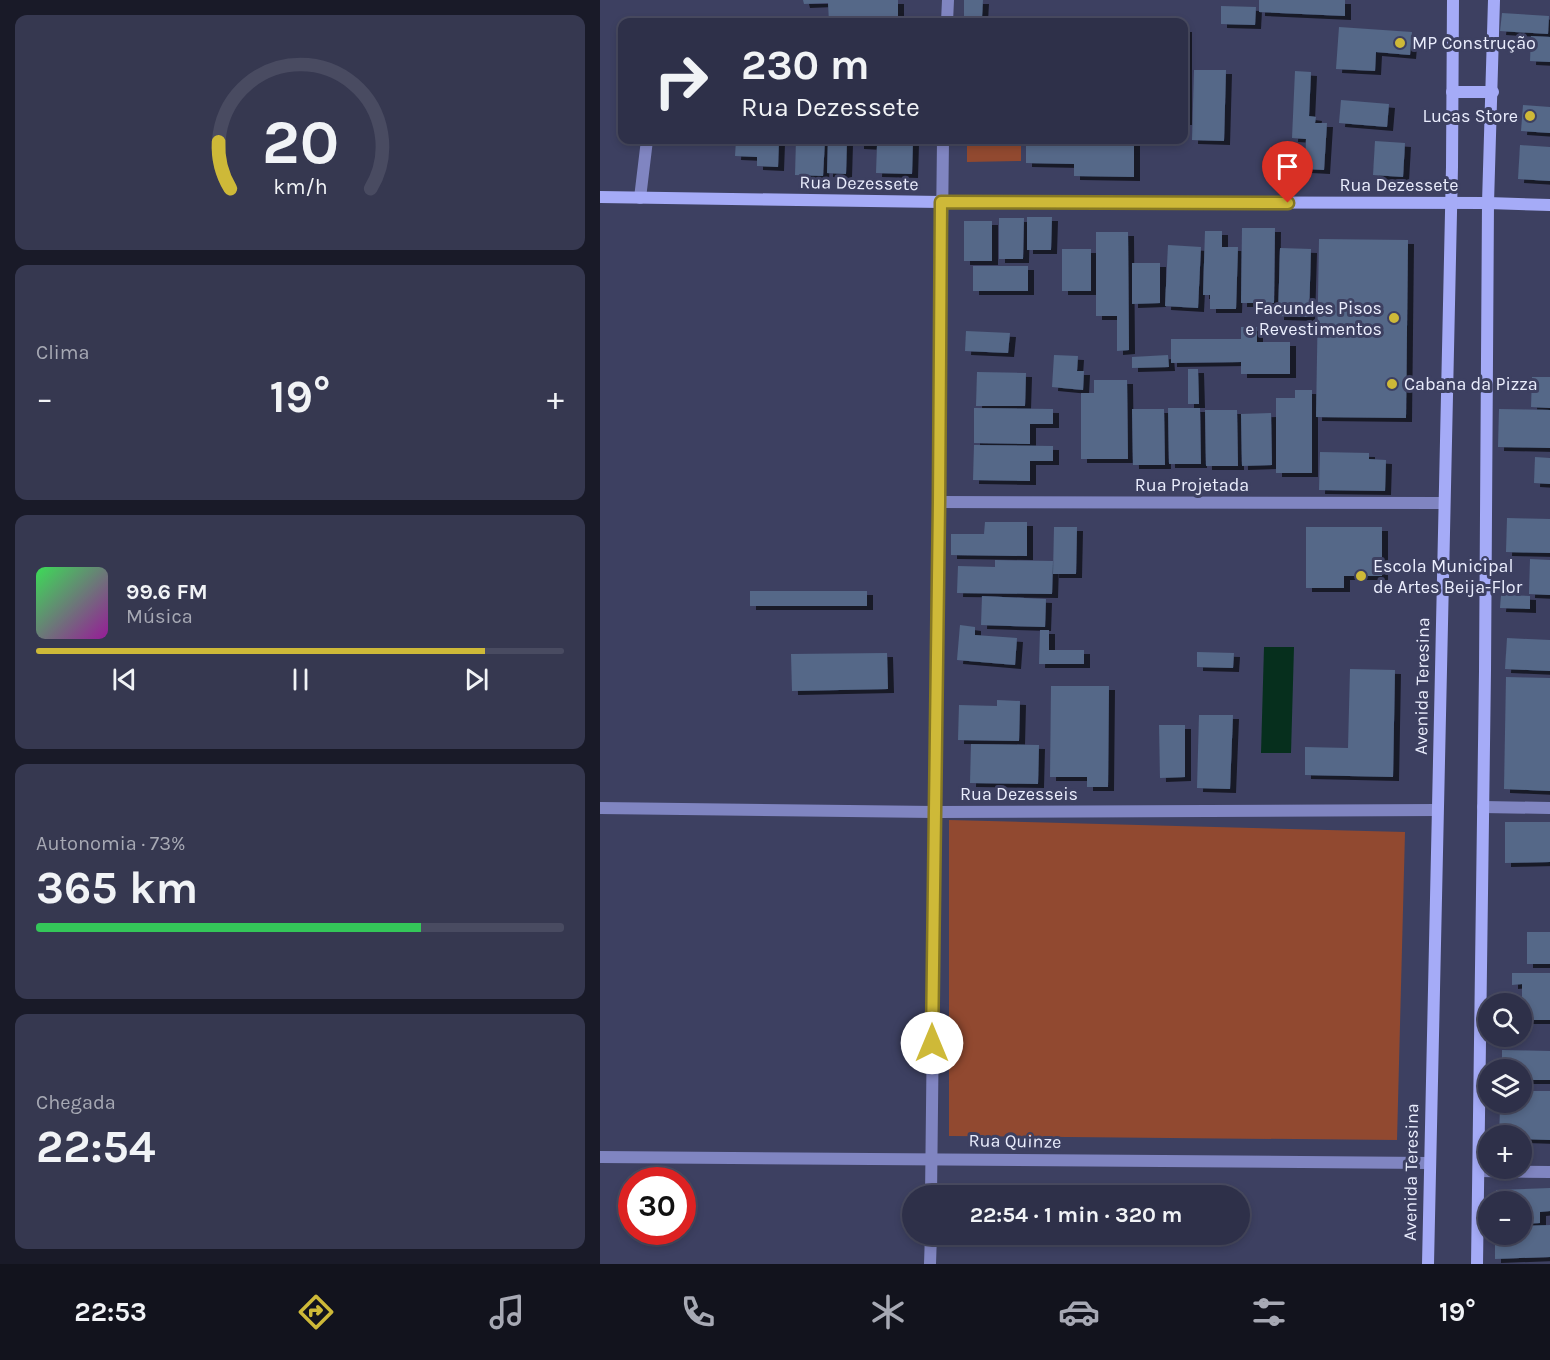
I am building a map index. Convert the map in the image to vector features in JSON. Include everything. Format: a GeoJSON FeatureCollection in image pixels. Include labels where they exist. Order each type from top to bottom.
{"type":"FeatureCollection","features":[{"type":"Feature","properties":{"kind":"main road","name":"Avenida Teresina"},"geometry":{"type":"LineString","coordinates":[[1428,1264],[1453,0]]}},
{"type":"Feature","properties":{"kind":"main road"},"geometry":{"type":"LineString","coordinates":[[1480,1125],[1488,202],[1494,0]]}},
{"type":"Feature","properties":{"kind":"main road"},"geometry":{"type":"LineString","coordinates":[[1452,92],[1493,92]]}},
{"type":"Feature","properties":{"kind":"main road","name":"Rua Dezessete"},"geometry":{"type":"LineString","coordinates":[[600,197],[941,202],[1449,204],[1488,202],[1550,205]]}},
{"type":"Feature","properties":{"kind":"main road"},"geometry":{"type":"LineString","coordinates":[[1478,1264],[1479,1179]]}},
{"type":"Feature","properties":{"kind":"street"},"geometry":{"type":"LineString","coordinates":[[947,18],[948,0]]}},
{"type":"Feature","properties":{"kind":"street"},"geometry":{"type":"LineString","coordinates":[[640,198],[647,144]]}},
{"type":"Feature","properties":{"kind":"street"},"geometry":{"type":"LineString","coordinates":[[931,1185],[943,144]]}},
{"type":"Feature","properties":{"kind":"street","name":"Rua Projetada"},"geometry":{"type":"LineString","coordinates":[[939,502],[1444,504]]}},
{"type":"Feature","properties":{"kind":"street"},"geometry":{"type":"LineString","coordinates":[[1484,807],[1550,808]]}},
{"type":"Feature","properties":{"kind":"street","name":"Rua Dezesseis"},"geometry":{"type":"LineString","coordinates":[[600,808],[934,812],[1437,810]]}},
{"type":"Feature","properties":{"kind":"street","name":"Rua Quinze"},"geometry":{"type":"LineString","coordinates":[[600,1157],[1429,1163]]}},
{"type":"Feature","properties":{"kind":"street"},"geometry":{"type":"LineString","coordinates":[[1532,1172],[1550,1172]]}},
{"type":"Feature","properties":{"kind":"street"},"geometry":{"type":"LineString","coordinates":[[930,1264],[931,1245]]}},
{"type":"Feature","properties":{"kind":"shaded area"},"geometry":{"type":"Polygon","coordinates":[[[967,144],[1021,144],[1021,161],[967,162],[967,144]]]}},
{"type":"Feature","properties":{"kind":"shaded area"},"geometry":{"type":"Polygon","coordinates":[[[1264,647],[1294,647],[1291,753],[1261,753],[1264,647]]]}},
{"type":"Feature","properties":{"kind":"shaded area"},"geometry":{"type":"Polygon","coordinates":[[[949,820],[1405,832],[1397,1140],[949,1136],[949,820]]]}},
{"type":"Feature","properties":{"kind":"building"},"geometry":{"type":"Polygon","coordinates":[[[803,0],[898,0],[898,18],[829,18],[828,3],[804,4],[803,0]]]}},
{"type":"Feature","properties":{"kind":"building"},"geometry":{"type":"Polygon","coordinates":[[[964,0],[983,0],[982,17],[964,17],[964,0]]]}},
{"type":"Feature","properties":{"kind":"building"},"geometry":{"type":"Polygon","coordinates":[[[1259,0],[1345,0],[1345,16],[1259,12],[1259,0]]]}},
{"type":"Feature","properties":{"kind":"building"},"geometry":{"type":"Polygon","coordinates":[[[1221,6],[1256,7],[1255,25],[1221,24],[1221,6]]]}},
{"type":"Feature","properties":{"kind":"building"},"geometry":{"type":"Polygon","coordinates":[[[1502,13],[1549,16],[1548,34],[1500,31],[1502,13]]]}},
{"type":"Feature","properties":{"kind":"building"},"geometry":{"type":"Polygon","coordinates":[[[1339,27],[1412,32],[1410,55],[1376,52],[1375,71],[1336,69],[1339,27]]]}},
{"type":"Feature","properties":{"kind":"building"},"geometry":{"type":"Polygon","coordinates":[[[1531,36],[1550,37],[1550,62],[1530,61],[1531,36]]]}},
{"type":"Feature","properties":{"kind":"building"},"geometry":{"type":"Polygon","coordinates":[[[1194,70],[1226,70],[1224,141],[1192,140],[1194,70]]]}},
{"type":"Feature","properties":{"kind":"building"},"geometry":{"type":"Polygon","coordinates":[[[1295,71],[1311,72],[1309,116],[1316,117],[1315,123],[1327,123],[1324,170],[1305,169],[1306,139],[1292,138],[1295,71]]]}},
{"type":"Feature","properties":{"kind":"building"},"geometry":{"type":"Polygon","coordinates":[[[1341,100],[1389,104],[1387,127],[1339,123],[1341,100]]]}},
{"type":"Feature","properties":{"kind":"building"},"geometry":{"type":"Polygon","coordinates":[[[1523,105],[1550,107],[1550,133],[1521,131],[1523,105]]]}},
{"type":"Feature","properties":{"kind":"building"},"geometry":{"type":"Polygon","coordinates":[[[1375,141],[1405,143],[1403,177],[1373,175],[1375,141]]]}},
{"type":"Feature","properties":{"kind":"building"},"geometry":{"type":"Polygon","coordinates":[[[736,144],[779,144],[778,167],[757,166],[757,157],[735,156],[736,144]]]}},
{"type":"Feature","properties":{"kind":"building"},"geometry":{"type":"Polygon","coordinates":[[[796,144],[825,144],[823,176],[795,175],[796,144]]]}},
{"type":"Feature","properties":{"kind":"building"},"geometry":{"type":"Polygon","coordinates":[[[828,144],[847,144],[846,174],[827,173],[828,144]]]}},
{"type":"Feature","properties":{"kind":"building"},"geometry":{"type":"Polygon","coordinates":[[[913,144],[912,174],[876,173],[877,146],[858,145],[913,144]]]}},
{"type":"Feature","properties":{"kind":"building"},"geometry":{"type":"Polygon","coordinates":[[[1026,144],[1134,144],[1134,177],[1074,176],[1074,164],[1026,163],[1026,144]]]}},
{"type":"Feature","properties":{"kind":"building"},"geometry":{"type":"Polygon","coordinates":[[[1520,145],[1550,147],[1550,181],[1518,179],[1520,145]]]}},
{"type":"Feature","properties":{"kind":"building"},"geometry":{"type":"Polygon","coordinates":[[[1027,217],[1052,217],[1051,250],[1027,250],[1027,217]]]}},
{"type":"Feature","properties":{"kind":"building"},"geometry":{"type":"Polygon","coordinates":[[[999,218],[1024,218],[1023,259],[999,259],[999,218]]]}},
{"type":"Feature","properties":{"kind":"building"},"geometry":{"type":"Polygon","coordinates":[[[964,221],[992,221],[992,261],[964,261],[964,221]]]}},
{"type":"Feature","properties":{"kind":"building"},"geometry":{"type":"Polygon","coordinates":[[[1242,228],[1275,228],[1274,303],[1241,303],[1242,228]]]}},
{"type":"Feature","properties":{"kind":"building"},"geometry":{"type":"Polygon","coordinates":[[[1205,231],[1222,231],[1222,247],[1238,247],[1236,309],[1210,309],[1210,295],[1203,295],[1205,231]]]}},
{"type":"Feature","properties":{"kind":"building"},"geometry":{"type":"Polygon","coordinates":[[[1096,232],[1128,232],[1129,350],[1117,351],[1117,316],[1096,316],[1096,232]]]}},
{"type":"Feature","properties":{"kind":"building"},"geometry":{"type":"Polygon","coordinates":[[[1319,239],[1408,240],[1406,418],[1316,417],[1319,239]]]}},
{"type":"Feature","properties":{"kind":"building"},"geometry":{"type":"Polygon","coordinates":[[[1168,245],[1201,247],[1198,308],[1165,306],[1168,245]]]}},
{"type":"Feature","properties":{"kind":"building"},"geometry":{"type":"Polygon","coordinates":[[[1280,248],[1311,249],[1309,317],[1278,316],[1280,248]]]}},
{"type":"Feature","properties":{"kind":"building"},"geometry":{"type":"Polygon","coordinates":[[[1062,249],[1091,249],[1091,291],[1062,291],[1062,249]]]}},
{"type":"Feature","properties":{"kind":"building"},"geometry":{"type":"Polygon","coordinates":[[[1132,263],[1160,263],[1160,303],[1132,304],[1132,263]]]}},
{"type":"Feature","properties":{"kind":"building"},"geometry":{"type":"Polygon","coordinates":[[[973,266],[1028,266],[1028,291],[973,291],[973,266]]]}},
{"type":"Feature","properties":{"kind":"building"},"geometry":{"type":"Polygon","coordinates":[[[1241,327],[1257,327],[1257,342],[1290,342],[1290,374],[1241,374],[1241,362],[1171,363],[1171,339],[1241,339],[1241,327]]]}},
{"type":"Feature","properties":{"kind":"building"},"geometry":{"type":"Polygon","coordinates":[[[966,331],[1010,333],[1008,353],[965,351],[966,331]]]}},
{"type":"Feature","properties":{"kind":"building"},"geometry":{"type":"Polygon","coordinates":[[[1054,355],[1078,356],[1077,371],[1084,371],[1083,390],[1052,387],[1054,355]]]}},
{"type":"Feature","properties":{"kind":"building"},"geometry":{"type":"Polygon","coordinates":[[[1168,355],[1169,367],[1132,368],[1132,357],[1168,355]]]}},
{"type":"Feature","properties":{"kind":"building"},"geometry":{"type":"Polygon","coordinates":[[[1188,369],[1198,369],[1199,404],[1188,404],[1188,369]]]}},
{"type":"Feature","properties":{"kind":"building"},"geometry":{"type":"Polygon","coordinates":[[[977,372],[1026,373],[1025,406],[976,406],[977,372]]]}},
{"type":"Feature","properties":{"kind":"building"},"geometry":{"type":"Polygon","coordinates":[[[1532,377],[1550,377],[1550,408],[1531,407],[1532,377]]]}},
{"type":"Feature","properties":{"kind":"building"},"geometry":{"type":"Polygon","coordinates":[[[1094,380],[1127,380],[1128,459],[1081,459],[1081,393],[1094,393],[1094,380]]]}},
{"type":"Feature","properties":{"kind":"building"},"geometry":{"type":"Polygon","coordinates":[[[1295,390],[1312,390],[1312,473],[1276,473],[1276,398],[1295,398],[1295,390]]]}},
{"type":"Feature","properties":{"kind":"building"},"geometry":{"type":"Polygon","coordinates":[[[974,408],[1053,409],[1053,424],[1030,424],[1030,444],[974,443],[974,408]]]}},
{"type":"Feature","properties":{"kind":"building"},"geometry":{"type":"Polygon","coordinates":[[[1168,408],[1200,408],[1201,464],[1169,464],[1168,408]]]}},
{"type":"Feature","properties":{"kind":"building"},"geometry":{"type":"Polygon","coordinates":[[[1132,409],[1164,409],[1165,465],[1133,465],[1132,409]]]}},
{"type":"Feature","properties":{"kind":"building"},"geometry":{"type":"Polygon","coordinates":[[[1499,409],[1550,410],[1550,448],[1498,447],[1499,409]]]}},
{"type":"Feature","properties":{"kind":"building"},"geometry":{"type":"Polygon","coordinates":[[[1205,410],[1237,410],[1238,466],[1206,466],[1205,410]]]}},
{"type":"Feature","properties":{"kind":"building"},"geometry":{"type":"Polygon","coordinates":[[[1271,413],[1272,465],[1242,466],[1241,414],[1271,413]]]}},
{"type":"Feature","properties":{"kind":"building"},"geometry":{"type":"Polygon","coordinates":[[[974,445],[1053,446],[1053,461],[1030,461],[1030,481],[973,480],[974,445]]]}},
{"type":"Feature","properties":{"kind":"building"},"geometry":{"type":"Polygon","coordinates":[[[1320,452],[1369,453],[1369,459],[1386,460],[1385,491],[1319,490],[1320,452]]]}},
{"type":"Feature","properties":{"kind":"building"},"geometry":{"type":"Polygon","coordinates":[[[1535,457],[1550,458],[1550,484],[1534,483],[1535,457]]]}},
{"type":"Feature","properties":{"kind":"building"},"geometry":{"type":"Polygon","coordinates":[[[1507,518],[1550,519],[1550,553],[1506,552],[1507,518]]]}},
{"type":"Feature","properties":{"kind":"building"},"geometry":{"type":"Polygon","coordinates":[[[985,522],[1027,522],[1027,556],[951,555],[951,534],[984,534],[985,522]]]}},
{"type":"Feature","properties":{"kind":"building"},"geometry":{"type":"Polygon","coordinates":[[[1054,527],[1077,527],[1076,574],[1053,574],[1054,527]]]}},
{"type":"Feature","properties":{"kind":"building"},"geometry":{"type":"Polygon","coordinates":[[[1306,527],[1382,527],[1382,576],[1344,576],[1344,588],[1306,588],[1306,527]]]}},
{"type":"Feature","properties":{"kind":"building"},"geometry":{"type":"Polygon","coordinates":[[[1530,559],[1550,560],[1550,595],[1529,594],[1530,559]]]}},
{"type":"Feature","properties":{"kind":"building"},"geometry":{"type":"Polygon","coordinates":[[[995,560],[1053,561],[1052,594],[957,593],[958,566],[995,567],[995,560]]]}},
{"type":"Feature","properties":{"kind":"building"},"geometry":{"type":"Polygon","coordinates":[[[750,591],[867,591],[867,606],[750,606],[750,591]]]}},
{"type":"Feature","properties":{"kind":"building"},"geometry":{"type":"Polygon","coordinates":[[[1501,595],[1530,596],[1530,609],[1500,608],[1501,595]]]}},
{"type":"Feature","properties":{"kind":"building"},"geometry":{"type":"Polygon","coordinates":[[[982,596],[1046,599],[1045,627],[981,625],[982,596]]]}},
{"type":"Feature","properties":{"kind":"building"},"geometry":{"type":"Polygon","coordinates":[[[960,625],[975,627],[975,635],[1017,638],[1015,665],[957,660],[960,625]]]}},
{"type":"Feature","properties":{"kind":"building"},"geometry":{"type":"Polygon","coordinates":[[[1040,630],[1049,630],[1049,650],[1084,650],[1084,664],[1039,664],[1040,630]]]}},
{"type":"Feature","properties":{"kind":"building"},"geometry":{"type":"Polygon","coordinates":[[[1507,638],[1550,640],[1550,671],[1505,669],[1507,638]]]}},
{"type":"Feature","properties":{"kind":"building"},"geometry":{"type":"Polygon","coordinates":[[[1197,652],[1234,653],[1233,668],[1197,667],[1197,652]]]}},
{"type":"Feature","properties":{"kind":"building"},"geometry":{"type":"Polygon","coordinates":[[[887,653],[888,689],[792,691],[791,654],[887,653]]]}},
{"type":"Feature","properties":{"kind":"building"},"geometry":{"type":"Polygon","coordinates":[[[1350,669],[1395,670],[1393,777],[1305,775],[1305,747],[1348,748],[1350,669]]]}},
{"type":"Feature","properties":{"kind":"building"},"geometry":{"type":"Polygon","coordinates":[[[1506,677],[1550,678],[1550,791],[1504,789],[1506,677]]]}},
{"type":"Feature","properties":{"kind":"building"},"geometry":{"type":"Polygon","coordinates":[[[1051,686],[1109,686],[1108,787],[1087,787],[1087,777],[1050,777],[1051,686]]]}},
{"type":"Feature","properties":{"kind":"building"},"geometry":{"type":"Polygon","coordinates":[[[997,700],[1020,701],[1019,741],[958,740],[959,705],[997,706],[997,700]]]}},
{"type":"Feature","properties":{"kind":"building"},"geometry":{"type":"Polygon","coordinates":[[[1199,715],[1233,715],[1230,789],[1197,788],[1199,715]]]}},
{"type":"Feature","properties":{"kind":"building"},"geometry":{"type":"Polygon","coordinates":[[[1159,725],[1185,725],[1185,777],[1160,778],[1159,725]]]}},
{"type":"Feature","properties":{"kind":"building"},"geometry":{"type":"Polygon","coordinates":[[[971,744],[1039,745],[1038,784],[970,783],[971,744]]]}},
{"type":"Feature","properties":{"kind":"building"},"geometry":{"type":"Polygon","coordinates":[[[1505,822],[1550,822],[1550,862],[1505,863],[1505,822]]]}},
{"type":"Feature","properties":{"kind":"building"},"geometry":{"type":"Polygon","coordinates":[[[1527,932],[1550,932],[1550,964],[1527,964],[1527,932]]]}},
{"type":"Feature","properties":{"kind":"building"},"geometry":{"type":"Polygon","coordinates":[[[1512,973],[1550,973],[1550,1020],[1532,1020],[1532,993],[1522,993],[1522,984],[1512,985],[1512,973]]]}},
{"type":"Feature","properties":{"kind":"building"},"geometry":{"type":"Polygon","coordinates":[[[1502,1050],[1550,1051],[1550,1080],[1532,1080],[1532,1059],[1502,1059],[1502,1050]]]}},
{"type":"Feature","properties":{"kind":"building"},"geometry":{"type":"Polygon","coordinates":[[[1532,1091],[1550,1091],[1550,1140],[1532,1139],[1532,1125],[1499,1125],[1500,1113],[1532,1113],[1532,1091]]]}},
{"type":"Feature","properties":{"kind":"building"},"geometry":{"type":"Polygon","coordinates":[[[1550,1188],[1550,1211],[1540,1212],[1540,1223],[1532,1223],[1532,1191],[1496,1190],[1550,1188]]]}},
{"type":"Feature","properties":{"kind":"building"},"geometry":{"type":"Polygon","coordinates":[[[1550,1225],[1550,1257],[1495,1259],[1495,1245],[1532,1245],[1532,1226],[1550,1225]]]}},
{"type":"Feature","properties":{"kind":"place","name":"MP Construção"},"geometry":{"type":"Point","coordinates":[1400,43]}},
{"type":"Feature","properties":{"kind":"place","name":"Lucas Store"},"geometry":{"type":"Point","coordinates":[1530,116]}},
{"type":"Feature","properties":{"kind":"place","name":"Facundes Pisos e Revestimentos"},"geometry":{"type":"Point","coordinates":[1394,318]}},
{"type":"Feature","properties":{"kind":"place","name":"Cabana da Pizza"},"geometry":{"type":"Point","coordinates":[1392,384]}},
{"type":"Feature","properties":{"kind":"place","name":"Escola Municipal de Artes Beija-Flor"},"geometry":{"type":"Point","coordinates":[1361,576]}},
{"type":"Feature","properties":{"kind":"route"},"geometry":{"type":"LineString","coordinates":[[932,1043],[941,202],[1288,203]]}}]}
